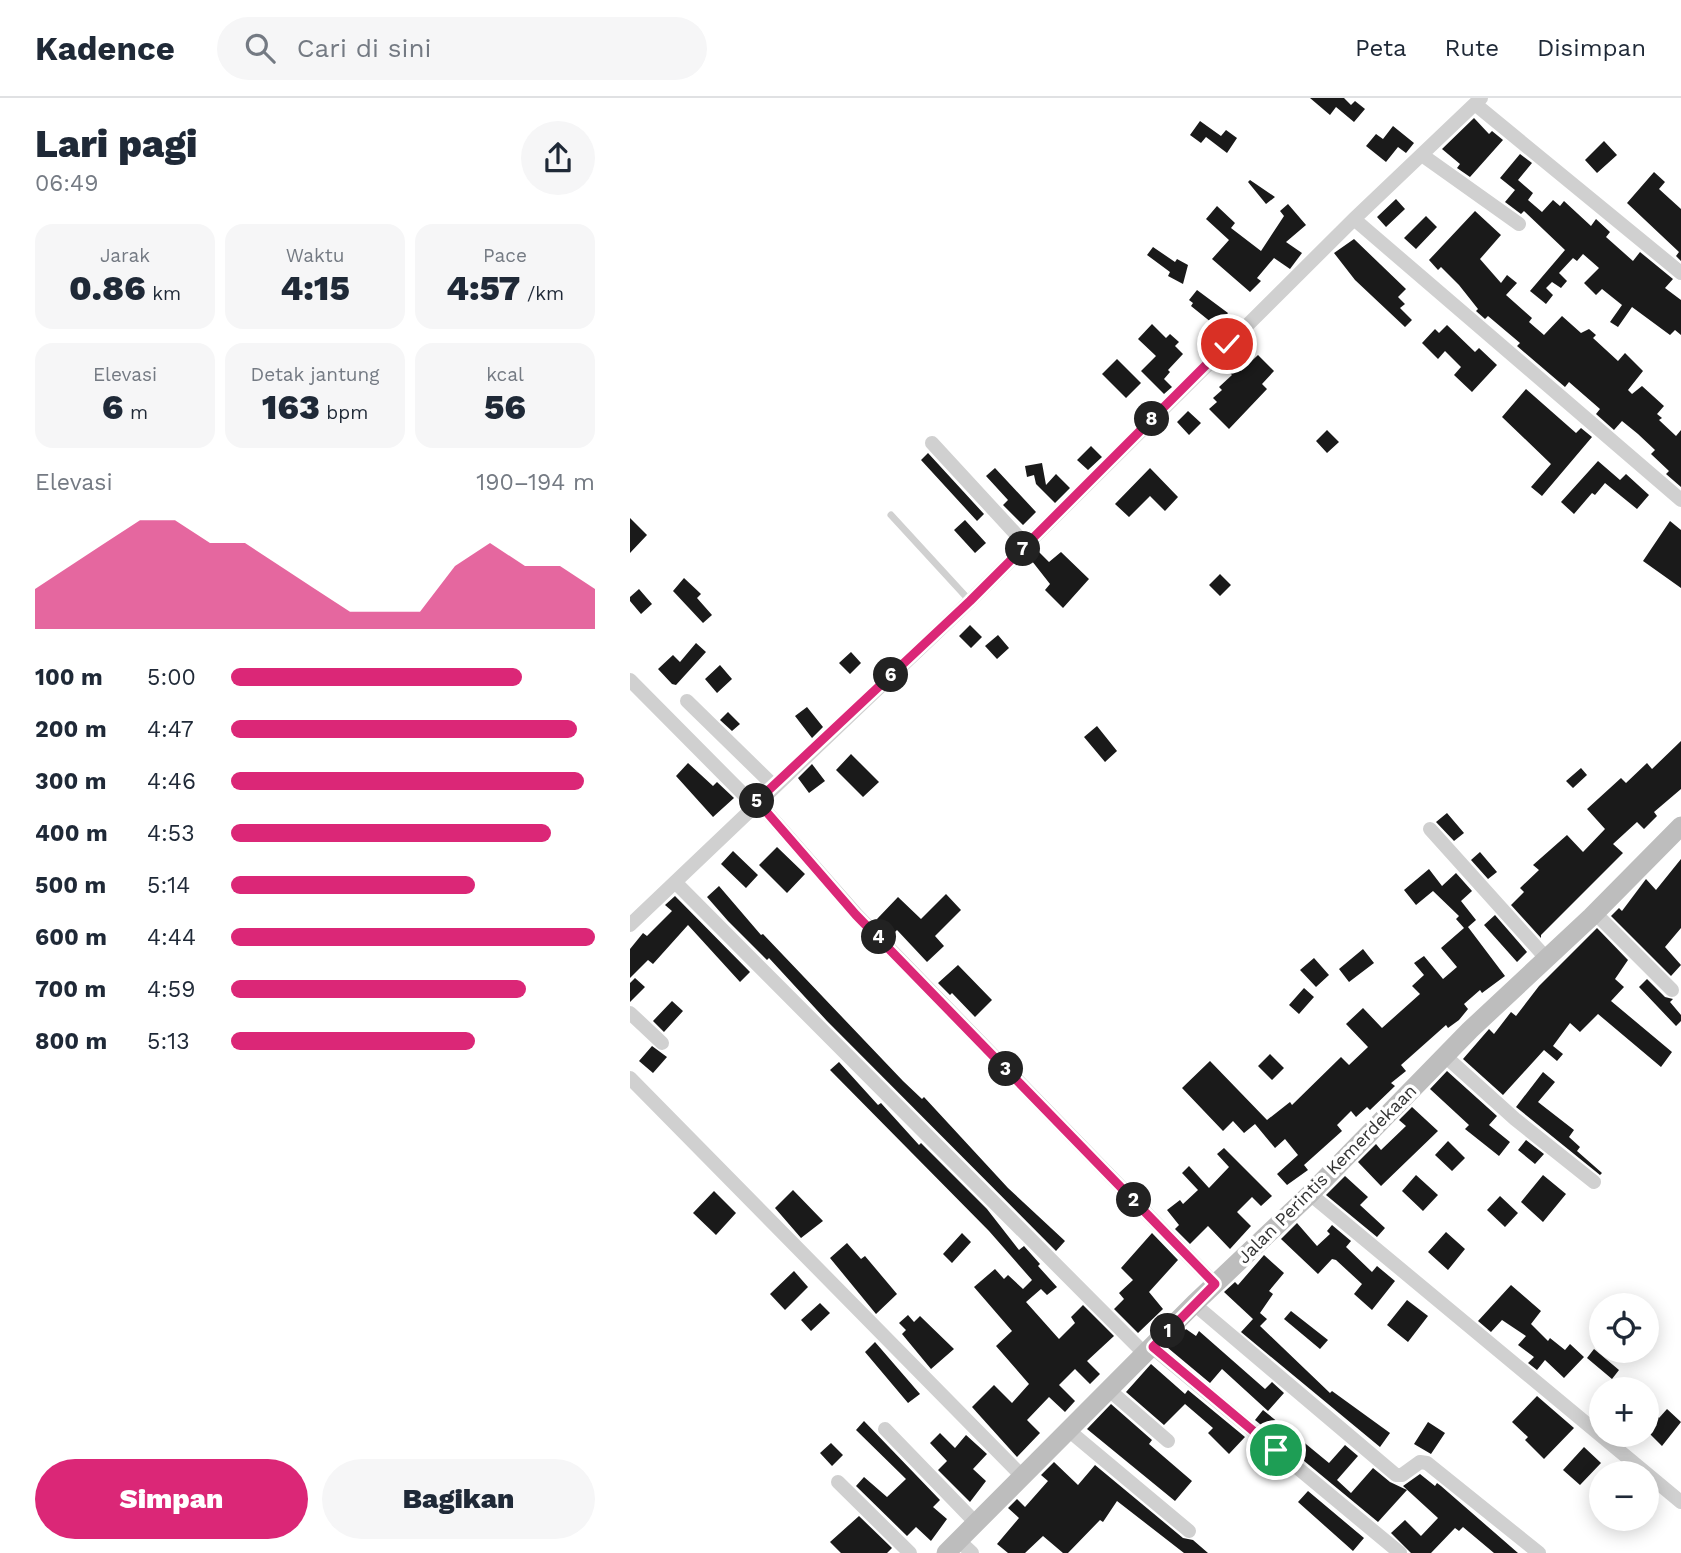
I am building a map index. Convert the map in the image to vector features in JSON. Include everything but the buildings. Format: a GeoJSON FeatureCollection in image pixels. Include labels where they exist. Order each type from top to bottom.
{"type":"FeatureCollection","features":[{"type":"Feature","properties":{"kind":"street"},"geometry":{"type":"LineString","coordinates":[[630,925],[676,883],[773,785],[970,601],[1354,219],[1478,101],[1681,273]]}},
{"type":"Feature","properties":{"kind":"street"},"geometry":{"type":"LineString","coordinates":[[1422,155],[1519,224]]}},
{"type":"Feature","properties":{"kind":"street"},"geometry":{"type":"LineString","coordinates":[[1354,219],[1681,500]]}},
{"type":"Feature","properties":{"kind":"street"},"geometry":{"type":"LineString","coordinates":[[932,443],[1026,545]]}},
{"type":"Feature","properties":{"kind":"street"},"geometry":{"type":"LineString","coordinates":[[630,680],[755,803],[856,915],[1215,1284]]}},
{"type":"Feature","properties":{"kind":"street"},"geometry":{"type":"LineString","coordinates":[[687,701],[773,785]]}},
{"type":"Feature","properties":{"kind":"street","name":"Jalan Perintis Kemerdekaan"},"geometry":{"type":"LineString","coordinates":[[958,1549],[975,1522],[1067,1429],[1310,1194],[1445,1056],[1680,828]]}},
{"type":"Feature","properties":{"kind":"street"},"geometry":{"type":"LineString","coordinates":[[1430,829],[1546,958]]}},
{"type":"Feature","properties":{"kind":"street"},"geometry":{"type":"LineString","coordinates":[[676,883],[1149,1351],[1399,1553]]}},
{"type":"Feature","properties":{"kind":"street"},"geometry":{"type":"LineString","coordinates":[[1595,913],[1672,990]]}},
{"type":"Feature","properties":{"kind":"street"},"geometry":{"type":"LineString","coordinates":[[630,1013],[662,1043]]}},
{"type":"Feature","properties":{"kind":"street"},"geometry":{"type":"LineString","coordinates":[[1445,1056],[1515,1119],[1594,1182]]}},
{"type":"Feature","properties":{"kind":"street"},"geometry":{"type":"LineString","coordinates":[[630,1078],[1021,1475]]}},
{"type":"Feature","properties":{"kind":"street"},"geometry":{"type":"LineString","coordinates":[[1310,1194],[1681,1502]]}},
{"type":"Feature","properties":{"kind":"street"},"geometry":{"type":"LineString","coordinates":[[1194,1304],[1396,1475],[1402,1475],[1418,1463],[1427,1463],[1539,1553]]}},
{"type":"Feature","properties":{"kind":"street"},"geometry":{"type":"LineString","coordinates":[[1108,1389],[1168,1441]]}},
{"type":"Feature","properties":{"kind":"street"},"geometry":{"type":"LineString","coordinates":[[885,1429],[975,1522]]}},
{"type":"Feature","properties":{"kind":"street"},"geometry":{"type":"LineString","coordinates":[[1067,1429],[1189,1531]]}},
{"type":"Feature","properties":{"kind":"street"},"geometry":{"type":"LineString","coordinates":[[838,1482],[910,1553]]}},
{"type":"Feature","properties":{"kind":"lane"},"geometry":{"type":"LineString","coordinates":[[891,515],[970,601]]}},
{"type":"Feature","properties":{"kind":"route"},"geometry":{"type":"LineString","coordinates":[[1227,344],[970,601],[757,801],[856,915],[1215,1284],[1153,1347],[1276,1450]]}}]}
